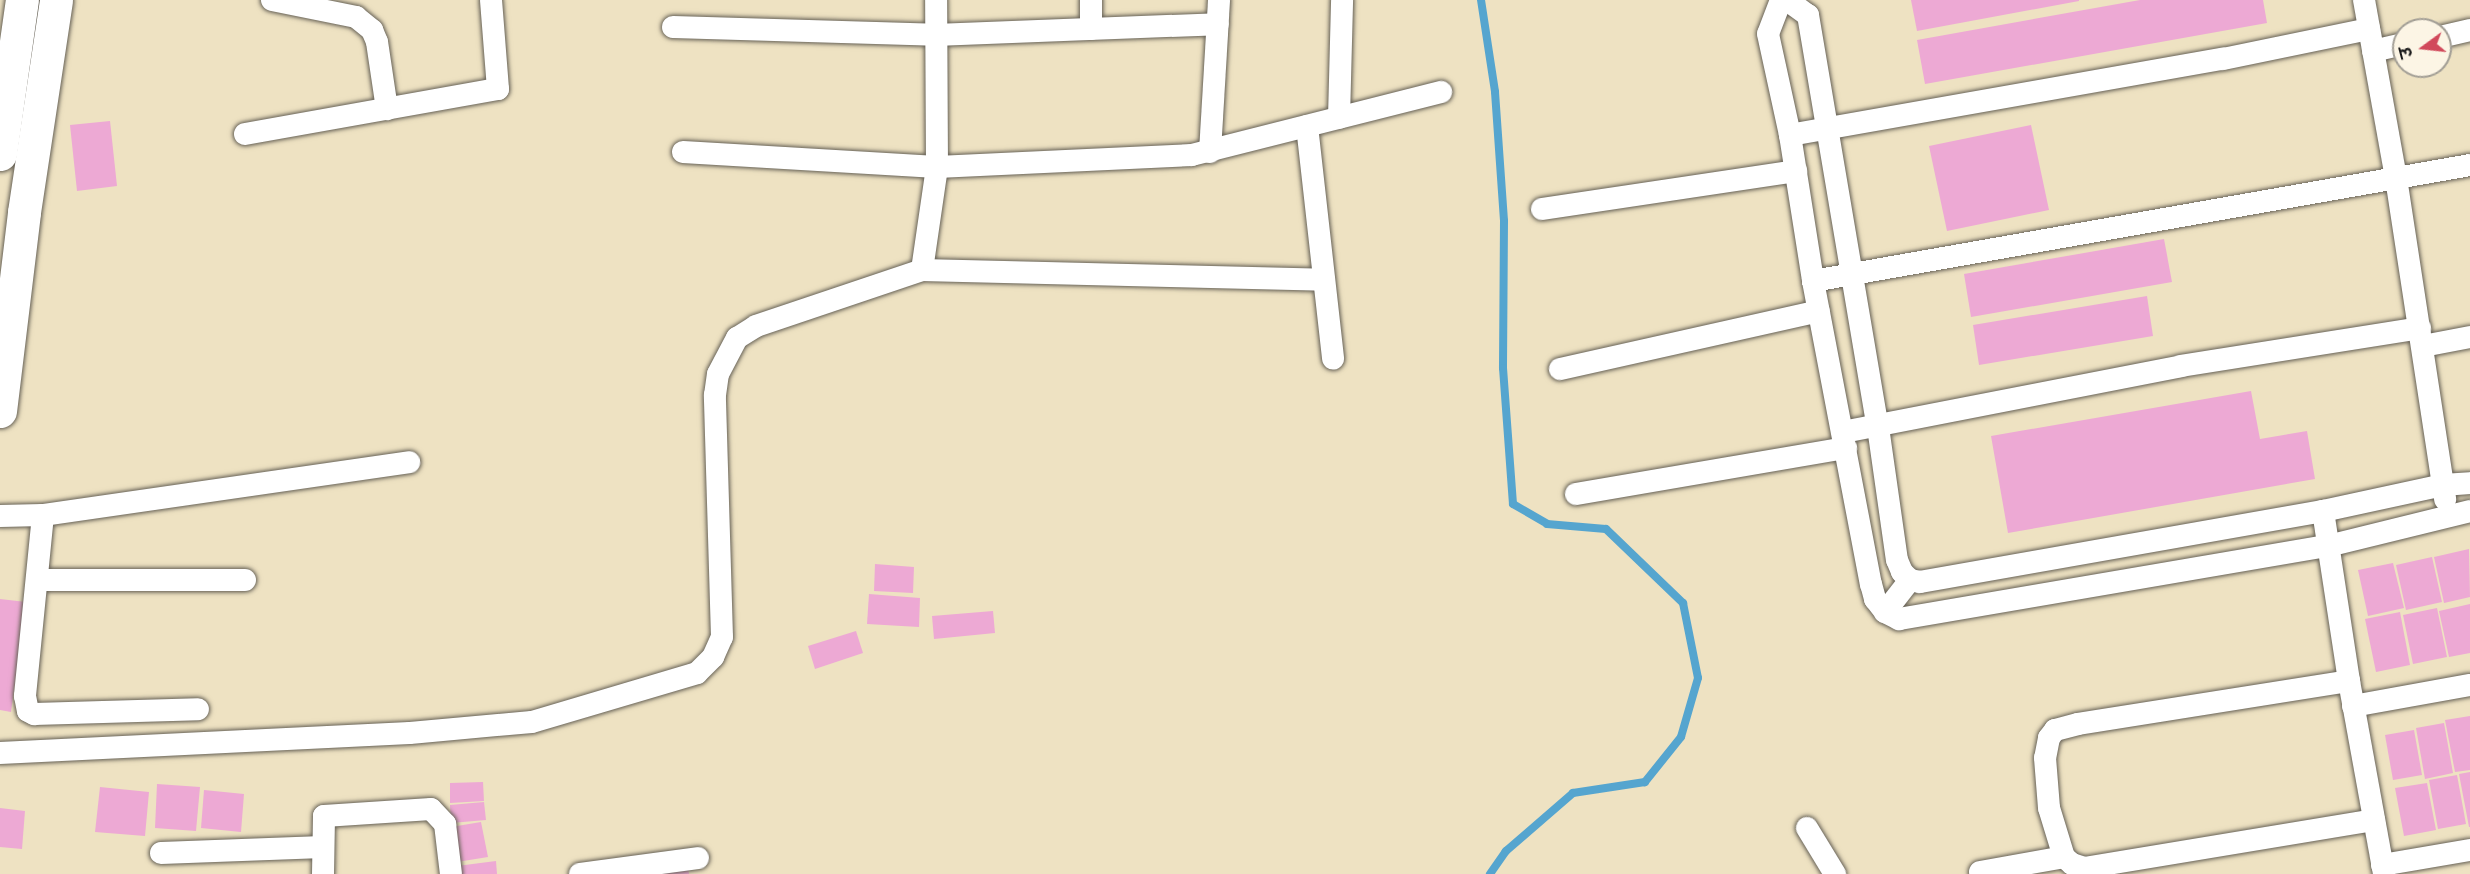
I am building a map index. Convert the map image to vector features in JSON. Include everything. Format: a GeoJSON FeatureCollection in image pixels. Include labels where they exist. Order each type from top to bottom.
{"type":"FeatureCollection","features":[{"type":"Feature","properties":{"kind":"street"},"geometry":{"type":"LineString","coordinates":[[0,154],[22,0]]}},
{"type":"Feature","properties":{"kind":"street"},"geometry":{"type":"LineString","coordinates":[[0,411],[24,212],[56,0]]}},
{"type":"Feature","properties":{"kind":"street"},"geometry":{"type":"LineString","coordinates":[[273,0],[356,17],[372,30],[377,42],[387,109]]}},
{"type":"Feature","properties":{"kind":"street"},"geometry":{"type":"LineString","coordinates":[[245,134],[498,90],[491,0]]}},
{"type":"Feature","properties":{"kind":"street"},"geometry":{"type":"LineString","coordinates":[[922,270],[937,167],[936,0]]}},
{"type":"Feature","properties":{"kind":"street"},"geometry":{"type":"LineString","coordinates":[[1091,0],[1091,29]]}},
{"type":"Feature","properties":{"kind":"street"},"geometry":{"type":"LineString","coordinates":[[1210,152],[1219,0]]}},
{"type":"Feature","properties":{"kind":"street"},"geometry":{"type":"LineString","coordinates":[[1339,118],[1342,0]]}},
{"type":"Feature","properties":{"kind":"street"},"geometry":{"type":"LineString","coordinates":[[1781,0],[1768,34],[1790,135],[1813,281],[1871,584],[1875,599],[1886,612],[1899,619],[2328,546],[2470,511]]}},
{"type":"Feature","properties":{"kind":"street"},"geometry":{"type":"LineString","coordinates":[[1787,0],[1808,15],[1878,427],[1897,560],[1902,572],[1910,580],[1920,582],[2323,511],[2443,485],[2470,483]]}},
{"type":"Feature","properties":{"kind":"street"},"geometry":{"type":"LineString","coordinates":[[2364,0],[2396,178],[2448,518]]}},
{"type":"Feature","properties":{"kind":"street"},"geometry":{"type":"LineString","coordinates":[[674,27],[935,34],[1218,24]]}},
{"type":"Feature","properties":{"kind":"street"},"geometry":{"type":"LineString","coordinates":[[2452,34],[2470,30]]}},
{"type":"Feature","properties":{"kind":"street"},"geometry":{"type":"LineString","coordinates":[[1790,135],[2223,59],[2371,40],[2392,43]]}},
{"type":"Feature","properties":{"kind":"street"},"geometry":{"type":"LineString","coordinates":[[683,152],[937,167],[1192,155],[1441,92]]}},
{"type":"Feature","properties":{"kind":"street"},"geometry":{"type":"LineString","coordinates":[[1307,126],[1333,359]]}},
{"type":"Feature","properties":{"kind":"street"},"geometry":{"type":"LineString","coordinates":[[1813,281],[2470,165]]}},
{"type":"Feature","properties":{"kind":"street"},"geometry":{"type":"LineString","coordinates":[[1542,209],[1796,171]]}},
{"type":"Feature","properties":{"kind":"street"},"geometry":{"type":"LineString","coordinates":[[0,753],[410,733],[532,722],[697,673],[713,657],[722,637],[715,395],[718,374],[726,355],[737,339],[756,326],[922,270],[1324,280]]}},
{"type":"Feature","properties":{"kind":"street"},"geometry":{"type":"LineString","coordinates":[[1560,369],[1819,311]]}},
{"type":"Feature","properties":{"kind":"street"},"geometry":{"type":"LineString","coordinates":[[1576,494],[1845,440],[1878,427],[2181,366],[2421,337],[2470,337]]}},
{"type":"Feature","properties":{"kind":"street"},"geometry":{"type":"LineString","coordinates":[[0,516],[43,515],[409,462]]}},
{"type":"Feature","properties":{"kind":"street"},"geometry":{"type":"LineString","coordinates":[[2323,511],[2353,706],[2383,869],[2470,850]]}},
{"type":"Feature","properties":{"kind":"street"},"geometry":{"type":"LineString","coordinates":[[43,515],[26,696],[28,711],[34,714],[198,709]]}},
{"type":"Feature","properties":{"kind":"street"},"geometry":{"type":"LineString","coordinates":[[37,580],[245,580]]}},
{"type":"Feature","properties":{"kind":"street"},"geometry":{"type":"LineString","coordinates":[[1886,612],[1910,580]]}},
{"type":"Feature","properties":{"kind":"street"},"geometry":{"type":"LineString","coordinates":[[2349,681],[2078,724],[2055,730],[2049,738],[2046,768],[2049,808],[2064,858],[2084,868],[2374,820]]}},
{"type":"Feature","properties":{"kind":"street"},"geometry":{"type":"LineString","coordinates":[[2353,706],[2470,685]]}},
{"type":"Feature","properties":{"kind":"street"},"geometry":{"type":"LineString","coordinates":[[323,874],[324,816],[431,809],[445,824],[451,874]]}},
{"type":"Feature","properties":{"kind":"street"},"geometry":{"type":"LineString","coordinates":[[1807,828],[1835,874]]}},
{"type":"Feature","properties":{"kind":"street"},"geometry":{"type":"LineString","coordinates":[[161,853],[323,848]]}},
{"type":"Feature","properties":{"kind":"street"},"geometry":{"type":"LineString","coordinates":[[580,874],[698,858]]}},
{"type":"Feature","properties":{"kind":"street"},"geometry":{"type":"LineString","coordinates":[[1980,872],[2064,858]]}},
{"type":"Feature","properties":{"kind":"building"},"geometry":{"type":"Polygon","coordinates":[[[1911,0],[2079,0],[2079,1],[1917,31],[1911,0]]]}},
{"type":"Feature","properties":{"kind":"building"},"geometry":{"type":"Polygon","coordinates":[[[2140,0],[2263,0],[2267,23],[1925,84],[1917,40],[2140,0]]]}},
{"type":"Feature","properties":{"kind":"building"},"geometry":{"type":"Polygon","coordinates":[[[110,121],[117,186],[77,191],[70,125],[110,121]]]}},
{"type":"Feature","properties":{"kind":"building"},"geometry":{"type":"Polygon","coordinates":[[[2031,125],[2049,210],[1947,231],[1929,146],[2031,125]]]}},
{"type":"Feature","properties":{"kind":"building"},"geometry":{"type":"Polygon","coordinates":[[[2164,239],[2172,282],[1971,317],[1964,274],[2164,239]]]}},
{"type":"Feature","properties":{"kind":"building"},"geometry":{"type":"Polygon","coordinates":[[[2147,296],[2153,336],[1979,365],[1973,325],[2147,296]]]}},
{"type":"Feature","properties":{"kind":"building"},"geometry":{"type":"Polygon","coordinates":[[[2251,391],[2260,439],[2307,431],[2315,479],[2008,533],[1991,436],[2251,391]]]}},
{"type":"Feature","properties":{"kind":"building"},"geometry":{"type":"Polygon","coordinates":[[[2469,549],[2470,597],[2444,603],[2434,557],[2469,549]]]}},
{"type":"Feature","properties":{"kind":"building"},"geometry":{"type":"Polygon","coordinates":[[[2432,557],[2442,602],[2406,610],[2396,565],[2432,557]]]}},
{"type":"Feature","properties":{"kind":"building"},"geometry":{"type":"Polygon","coordinates":[[[2393,563],[2404,608],[2368,616],[2358,570],[2393,563]]]}},
{"type":"Feature","properties":{"kind":"building"},"geometry":{"type":"Polygon","coordinates":[[[875,564],[914,567],[913,593],[874,591],[875,564]]]}},
{"type":"Feature","properties":{"kind":"building"},"geometry":{"type":"Polygon","coordinates":[[[869,594],[920,598],[919,627],[867,624],[869,594]]]}},
{"type":"Feature","properties":{"kind":"building"},"geometry":{"type":"Polygon","coordinates":[[[0,599],[26,602],[11,712],[0,710],[0,599]]]}},
{"type":"Feature","properties":{"kind":"building"},"geometry":{"type":"Polygon","coordinates":[[[2470,604],[2470,653],[2449,657],[2439,611],[2470,604]]]}},
{"type":"Feature","properties":{"kind":"building"},"geometry":{"type":"Polygon","coordinates":[[[2437,608],[2447,657],[2413,664],[2403,615],[2437,608]]]}},
{"type":"Feature","properties":{"kind":"building"},"geometry":{"type":"Polygon","coordinates":[[[993,611],[995,633],[934,639],[932,616],[993,611]]]}},
{"type":"Feature","properties":{"kind":"building"},"geometry":{"type":"Polygon","coordinates":[[[2400,612],[2410,665],[2376,672],[2365,619],[2400,612]]]}},
{"type":"Feature","properties":{"kind":"building"},"geometry":{"type":"Polygon","coordinates":[[[856,631],[863,653],[815,669],[808,646],[856,631]]]}},
{"type":"Feature","properties":{"kind":"building"},"geometry":{"type":"Polygon","coordinates":[[[2470,716],[2470,770],[2455,772],[2445,720],[2470,716]]]}},
{"type":"Feature","properties":{"kind":"building"},"geometry":{"type":"Polygon","coordinates":[[[2444,723],[2453,773],[2425,779],[2416,728],[2444,723]]]}},
{"type":"Feature","properties":{"kind":"building"},"geometry":{"type":"Polygon","coordinates":[[[2414,730],[2422,775],[2393,780],[2385,735],[2414,730]]]}},
{"type":"Feature","properties":{"kind":"building"},"geometry":{"type":"Polygon","coordinates":[[[2470,772],[2470,827],[2469,827],[2459,774],[2470,772]]]}},
{"type":"Feature","properties":{"kind":"building"},"geometry":{"type":"Polygon","coordinates":[[[2457,775],[2466,824],[2438,829],[2429,780],[2457,775]]]}},
{"type":"Feature","properties":{"kind":"building"},"geometry":{"type":"Polygon","coordinates":[[[483,782],[484,801],[450,803],[450,783],[483,782]]]}},
{"type":"Feature","properties":{"kind":"building"},"geometry":{"type":"Polygon","coordinates":[[[2427,783],[2436,830],[2404,836],[2395,788],[2427,783]]]}},
{"type":"Feature","properties":{"kind":"building"},"geometry":{"type":"Polygon","coordinates":[[[157,784],[200,787],[196,831],[155,828],[157,784]]]}},
{"type":"Feature","properties":{"kind":"building"},"geometry":{"type":"Polygon","coordinates":[[[100,787],[149,792],[145,836],[95,832],[100,787]]]}},
{"type":"Feature","properties":{"kind":"building"},"geometry":{"type":"Polygon","coordinates":[[[204,790],[244,794],[241,832],[201,828],[204,790]]]}},
{"type":"Feature","properties":{"kind":"building"},"geometry":{"type":"Polygon","coordinates":[[[484,802],[486,820],[451,823],[450,805],[484,802]]]}},
{"type":"Feature","properties":{"kind":"building"},"geometry":{"type":"Polygon","coordinates":[[[0,808],[25,811],[22,849],[0,847],[0,808]]]}},
{"type":"Feature","properties":{"kind":"building"},"geometry":{"type":"Polygon","coordinates":[[[481,822],[488,857],[457,862],[451,827],[481,822]]]}},
{"type":"Feature","properties":{"kind":"building"},"geometry":{"type":"Polygon","coordinates":[[[496,861],[497,874],[458,874],[457,866],[496,861]]]}},
{"type":"Feature","properties":{"kind":"building"},"geometry":{"type":"Polygon","coordinates":[[[688,867],[689,874],[661,874],[688,867]]]}},
{"type":"Feature","properties":{"kind":"waterway"},"geometry":{"type":"LineString","coordinates":[[1481,0],[1495,92],[1504,221],[1503,368],[1513,504],[1547,524],[1606,529],[1683,603],[1698,678],[1681,737],[1645,782],[1573,793],[1506,851],[1490,874]]}}]}
